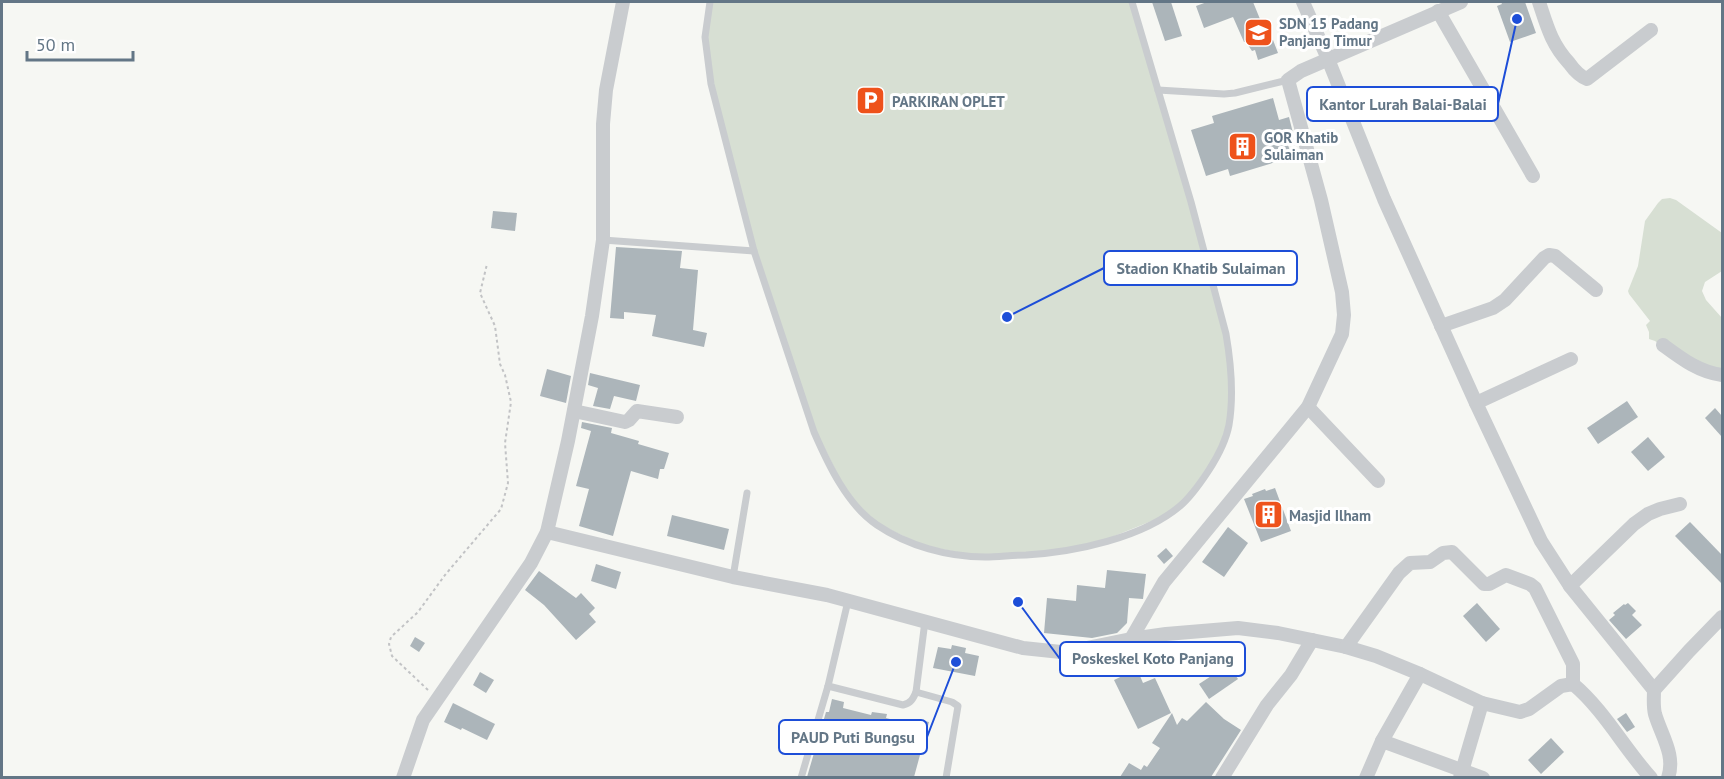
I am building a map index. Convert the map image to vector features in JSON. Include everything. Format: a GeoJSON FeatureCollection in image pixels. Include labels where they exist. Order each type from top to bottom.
{"type":"FeatureCollection","features":[{"type":"Feature","properties":{"kind":"street"},"geometry":{"type":"LineString","coordinates":[[403,777],[423,720],[531,563],[547,532],[574,411],[592,316],[603,240],[604,112],[623,2]]}},
{"type":"Feature","properties":{"kind":"street"},"geometry":{"type":"LineString","coordinates":[[1303,2],[1384,199],[1541,541],[1570,586],[1654,690],[1654,711],[1670,753],[1671,771],[1668,777]]}},
{"type":"Feature","properties":{"kind":"street"},"geometry":{"type":"LineString","coordinates":[[1131,639],[1164,582],[1308,407],[1342,334],[1344,315],[1342,292],[1321,200],[1288,80],[1301,71],[1461,2]]}},
{"type":"Feature","properties":{"kind":"street"},"geometry":{"type":"LineString","coordinates":[[1539,2],[1556,48],[1577,73],[1587,79],[1651,30]]}},
{"type":"Feature","properties":{"kind":"street"},"geometry":{"type":"LineString","coordinates":[[1438,11],[1533,176]]}},
{"type":"Feature","properties":{"kind":"street"},"geometry":{"type":"LineString","coordinates":[[1441,326],[1493,308],[1505,300],[1549,255],[1555,256],[1596,290]]}},
{"type":"Feature","properties":{"kind":"street"},"geometry":{"type":"LineString","coordinates":[[1663,345],[1696,368],[1722,375]]}},
{"type":"Feature","properties":{"kind":"street"},"geometry":{"type":"LineString","coordinates":[[1476,403],[1570,359]]}},
{"type":"Feature","properties":{"kind":"street"},"geometry":{"type":"LineString","coordinates":[[1308,407],[1378,482]]}},
{"type":"Feature","properties":{"kind":"street"},"geometry":{"type":"LineString","coordinates":[[574,411],[625,422],[637,411],[676,417]]}},
{"type":"Feature","properties":{"kind":"street"},"geometry":{"type":"LineString","coordinates":[[1570,586],[1634,524],[1660,508],[1680,504]]}},
{"type":"Feature","properties":{"kind":"street"},"geometry":{"type":"LineString","coordinates":[[547,532],[733,577],[827,594],[1023,648],[1061,652],[1166,634],[1238,628],[1278,633],[1346,647],[1376,656],[1420,674],[1482,703],[1520,712],[1525,712],[1562,686],[1573,684]]}},
{"type":"Feature","properties":{"kind":"street"},"geometry":{"type":"LineString","coordinates":[[1346,647],[1405,567],[1410,564],[1430,562],[1443,553],[1452,552],[1484,584],[1489,584],[1506,574],[1535,588],[1574,664],[1573,684]]}},
{"type":"Feature","properties":{"kind":"street"},"geometry":{"type":"LineString","coordinates":[[1654,690],[1722,617]]}},
{"type":"Feature","properties":{"kind":"street"},"geometry":{"type":"LineString","coordinates":[[1222,777],[1267,705],[1291,675],[1312,640]]}},
{"type":"Feature","properties":{"kind":"street"},"geometry":{"type":"LineString","coordinates":[[1366,777],[1382,741],[1420,674]]}},
{"type":"Feature","properties":{"kind":"street"},"geometry":{"type":"LineString","coordinates":[[1573,684],[1585,695],[1636,762],[1652,777]]}},
{"type":"Feature","properties":{"kind":"street"},"geometry":{"type":"LineString","coordinates":[[1461,773],[1482,703]]}},
{"type":"Feature","properties":{"kind":"street"},"geometry":{"type":"LineString","coordinates":[[1382,741],[1461,773],[1483,777]]}},
{"type":"Feature","properties":{"kind":"lane"},"geometry":{"type":"LineString","coordinates":[[710,2],[705,29],[711,84],[754,251],[810,421],[826,459],[853,502],[876,525],[921,547],[985,557],[1038,554],[1080,548],[1107,541],[1160,520],[1185,501],[1204,478],[1226,437],[1229,424],[1230,373],[1226,334],[1191,202],[1132,2]]}},
{"type":"Feature","properties":{"kind":"lane"},"geometry":{"type":"LineString","coordinates":[[1158,90],[1224,94],[1288,80]]}},
{"type":"Feature","properties":{"kind":"lane"},"geometry":{"type":"LineString","coordinates":[[603,240],[754,251]]}},
{"type":"Feature","properties":{"kind":"lane"},"geometry":{"type":"LineString","coordinates":[[733,577],[747,493]]}},
{"type":"Feature","properties":{"kind":"lane"},"geometry":{"type":"LineString","coordinates":[[801,777],[828,686],[848,601]]}},
{"type":"Feature","properties":{"kind":"lane"},"geometry":{"type":"LineString","coordinates":[[828,686],[903,705],[909,704],[916,692],[925,621]]}},
{"type":"Feature","properties":{"kind":"lane"},"geometry":{"type":"LineString","coordinates":[[916,692],[952,702],[958,706],[946,777]]}},
{"type":"Feature","properties":{"kind":"path"},"geometry":{"type":"LineString","coordinates":[[437,699],[392,656],[389,644],[390,637],[418,612],[445,575],[501,509],[504,500],[508,483],[505,444],[511,402],[500,364],[495,326],[480,293],[487,264]]}},
{"type":"Feature","properties":{"kind":"shaded area"},"geometry":{"type":"Polygon","coordinates":[[[712,2],[1129,2],[1189,203],[1228,356],[1229,403],[1224,436],[1212,461],[1184,500],[1159,518],[1107,539],[1037,552],[985,555],[967,554],[922,545],[877,523],[854,500],[839,477],[816,431],[756,251],[713,84],[707,29],[712,2]]]}},
{"type":"Feature","properties":{"kind":"shaded area"},"geometry":{"type":"Polygon","coordinates":[[[1670,198],[1722,233],[1722,271],[1705,282],[1702,291],[1706,300],[1722,318],[1722,374],[1684,363],[1649,339],[1646,325],[1650,321],[1628,291],[1638,266],[1645,221],[1662,199],[1670,198]]]}},
{"type":"Feature","properties":{"kind":"building"},"geometry":{"type":"Polygon","coordinates":[[[1152,2],[1171,2],[1182,36],[1165,41],[1152,2]]]}},
{"type":"Feature","properties":{"kind":"building"},"geometry":{"type":"Polygon","coordinates":[[[1207,2],[1253,2],[1269,41],[1273,40],[1278,53],[1258,60],[1255,50],[1252,51],[1244,42],[1233,17],[1204,28],[1196,6],[1207,2]]]}},
{"type":"Feature","properties":{"kind":"building"},"geometry":{"type":"Polygon","coordinates":[[[1501,2],[1525,2],[1536,33],[1510,42],[1497,6],[1502,4],[1501,2]]]}},
{"type":"Feature","properties":{"kind":"building","name":"GOR Khatib Sulaiman"},"geometry":{"type":"Polygon","coordinates":[[[1273,98],[1279,120],[1289,117],[1293,133],[1285,136],[1292,157],[1230,176],[1228,169],[1206,176],[1191,130],[1214,123],[1212,116],[1273,98]]]}},
{"type":"Feature","properties":{"kind":"building"},"geometry":{"type":"Polygon","coordinates":[[[493,211],[517,213],[515,231],[491,228],[493,211]]]}},
{"type":"Feature","properties":{"kind":"building"},"geometry":{"type":"Polygon","coordinates":[[[616,247],[682,251],[680,268],[698,270],[693,330],[707,333],[704,347],[652,336],[656,315],[624,312],[624,319],[610,318],[616,247]]]}},
{"type":"Feature","properties":{"kind":"building"},"geometry":{"type":"Polygon","coordinates":[[[547,369],[571,376],[566,403],[540,396],[547,369]]]}},
{"type":"Feature","properties":{"kind":"building"},"geometry":{"type":"Polygon","coordinates":[[[590,373],[640,385],[636,401],[614,396],[610,409],[593,406],[598,388],[588,385],[590,373]]]}},
{"type":"Feature","properties":{"kind":"building"},"geometry":{"type":"Polygon","coordinates":[[[1627,401],[1638,417],[1598,444],[1587,428],[1627,401]]]}},
{"type":"Feature","properties":{"kind":"building"},"geometry":{"type":"Polygon","coordinates":[[[1715,408],[1722,416],[1722,437],[1705,418],[1715,408]]]}},
{"type":"Feature","properties":{"kind":"building"},"geometry":{"type":"Polygon","coordinates":[[[582,422],[612,428],[611,433],[669,453],[664,469],[660,469],[658,479],[631,471],[613,536],[579,526],[589,489],[576,486],[591,431],[581,428],[582,422]]]}},
{"type":"Feature","properties":{"kind":"building"},"geometry":{"type":"Polygon","coordinates":[[[1648,437],[1665,457],[1648,471],[1631,452],[1648,437]]]}},
{"type":"Feature","properties":{"kind":"building","name":"Masjid Ilham"},"geometry":{"type":"Polygon","coordinates":[[[1275,488],[1291,531],[1261,542],[1244,499],[1265,489],[1266,491],[1275,488]]]}},
{"type":"Feature","properties":{"kind":"building"},"geometry":{"type":"Polygon","coordinates":[[[672,515],[729,529],[724,550],[667,536],[672,515]]]}},
{"type":"Feature","properties":{"kind":"building"},"geometry":{"type":"Polygon","coordinates":[[[1690,522],[1722,555],[1722,584],[1675,536],[1690,522]]]}},
{"type":"Feature","properties":{"kind":"building"},"geometry":{"type":"Polygon","coordinates":[[[1228,527],[1248,543],[1224,577],[1202,562],[1228,527]]]}},
{"type":"Feature","properties":{"kind":"building"},"geometry":{"type":"Polygon","coordinates":[[[1166,548],[1173,556],[1164,564],[1157,556],[1166,548]]]}},
{"type":"Feature","properties":{"kind":"building"},"geometry":{"type":"Polygon","coordinates":[[[596,564],[621,572],[616,589],[591,581],[596,564]]]}},
{"type":"Feature","properties":{"kind":"building"},"geometry":{"type":"Polygon","coordinates":[[[1107,570],[1146,574],[1143,599],[1129,598],[1127,623],[1117,633],[1092,638],[1044,633],[1047,598],[1076,601],[1077,585],[1105,588],[1107,570]]]}},
{"type":"Feature","properties":{"kind":"building"},"geometry":{"type":"Polygon","coordinates":[[[539,571],[576,598],[581,593],[595,608],[589,614],[596,622],[576,640],[544,605],[525,590],[539,571]]]}},
{"type":"Feature","properties":{"kind":"building"},"geometry":{"type":"Polygon","coordinates":[[[1477,603],[1500,629],[1486,642],[1463,616],[1477,603]]]}},
{"type":"Feature","properties":{"kind":"building"},"geometry":{"type":"Polygon","coordinates":[[[1628,603],[1636,611],[1632,615],[1642,625],[1626,639],[1609,620],[1615,615],[1613,613],[1628,603]]]}},
{"type":"Feature","properties":{"kind":"building"},"geometry":{"type":"Polygon","coordinates":[[[415,637],[425,643],[419,652],[410,646],[415,637]]]}},
{"type":"Feature","properties":{"kind":"building"},"geometry":{"type":"Polygon","coordinates":[[[952,645],[966,648],[965,653],[979,656],[975,676],[933,668],[938,647],[951,649],[952,645]]]}},
{"type":"Feature","properties":{"kind":"building"},"geometry":{"type":"Polygon","coordinates":[[[1228,665],[1238,679],[1209,699],[1199,684],[1228,665]]]}},
{"type":"Feature","properties":{"kind":"building"},"geometry":{"type":"Polygon","coordinates":[[[1137,669],[1143,683],[1155,678],[1171,713],[1138,729],[1114,680],[1137,669]]]}},
{"type":"Feature","properties":{"kind":"building"},"geometry":{"type":"Polygon","coordinates":[[[480,672],[494,680],[486,693],[473,685],[480,672]]]}},
{"type":"Feature","properties":{"kind":"building"},"geometry":{"type":"Polygon","coordinates":[[[832,699],[844,702],[843,708],[871,715],[872,712],[887,714],[886,718],[914,725],[916,719],[929,722],[914,777],[807,777],[832,699]]]}},
{"type":"Feature","properties":{"kind":"building"},"geometry":{"type":"Polygon","coordinates":[[[1206,702],[1224,719],[1241,730],[1211,777],[1120,777],[1129,763],[1141,770],[1144,765],[1147,767],[1160,748],[1152,743],[1172,713],[1177,725],[1182,718],[1187,721],[1206,702]]]}},
{"type":"Feature","properties":{"kind":"building"},"geometry":{"type":"Polygon","coordinates":[[[453,703],[495,724],[487,740],[444,722],[453,703]]]}},
{"type":"Feature","properties":{"kind":"building"},"geometry":{"type":"Polygon","coordinates":[[[1626,713],[1635,727],[1627,732],[1617,719],[1626,713]]]}},
{"type":"Feature","properties":{"kind":"building"},"geometry":{"type":"Polygon","coordinates":[[[1551,738],[1564,752],[1541,774],[1528,760],[1551,738]]]}},
{"type":"Feature","properties":{"kind":"place","name":"Kantor Lurah Balai-Balai"},"geometry":{"type":"Point","coordinates":[1517,19]}},
{"type":"Feature","properties":{"kind":"place","name":"SDN 15 Padang Panjang Timur"},"geometry":{"type":"Point","coordinates":[1258,32]}},
{"type":"Feature","properties":{"kind":"place","name":"PARKIRAN OPLET"},"geometry":{"type":"Point","coordinates":[871,101]}},
{"type":"Feature","properties":{"kind":"place","name":"GOR Khatib Sulaiman"},"geometry":{"type":"Point","coordinates":[1243,146]}},
{"type":"Feature","properties":{"kind":"place","name":"Stadion Khatib Sulaiman"},"geometry":{"type":"Point","coordinates":[1007,317]}},
{"type":"Feature","properties":{"kind":"place","name":"Masjid Ilham"},"geometry":{"type":"Point","coordinates":[1268,515]}},
{"type":"Feature","properties":{"kind":"place","name":"Poskeskel Koto Panjang"},"geometry":{"type":"Point","coordinates":[1018,602]}},
{"type":"Feature","properties":{"kind":"place","name":"PAUD Puti Bungsu"},"geometry":{"type":"Point","coordinates":[956,662]}}]}
